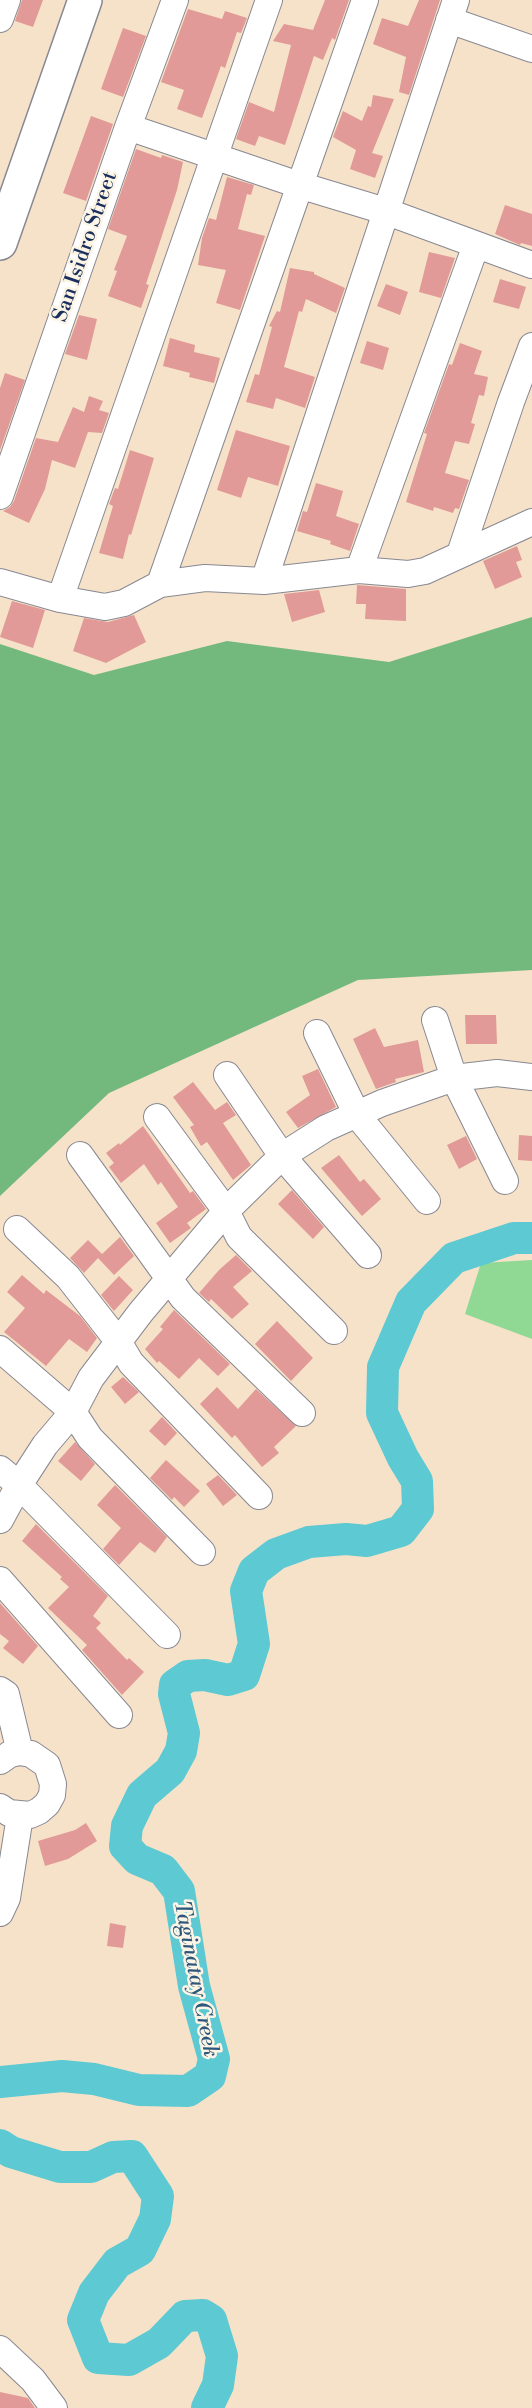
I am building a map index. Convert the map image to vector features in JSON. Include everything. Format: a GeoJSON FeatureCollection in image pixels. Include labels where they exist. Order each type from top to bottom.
{"type":"FeatureCollection","features":[{"type":"Feature","properties":{"kind":"main road"},"geometry":{"type":"LineString","coordinates":[[1,238],[85,0]]}},
{"type":"Feature","properties":{"kind":"street"},"geometry":{"type":"LineString","coordinates":[[0,19],[7,0]]}},
{"type":"Feature","properties":{"kind":"street","name":"San Isidro Street"},"geometry":{"type":"LineString","coordinates":[[0,495],[128,127],[176,0]]}},
{"type":"Feature","properties":{"kind":"street"},"geometry":{"type":"LineString","coordinates":[[60,599],[269,0]]}},
{"type":"Feature","properties":{"kind":"street"},"geometry":{"type":"LineString","coordinates":[[160,584],[365,0]]}},
{"type":"Feature","properties":{"kind":"street"},"geometry":{"type":"LineString","coordinates":[[264,581],[452,10],[532,49]]}},
{"type":"Feature","properties":{"kind":"street"},"geometry":{"type":"LineString","coordinates":[[128,127],[299,185],[385,211],[532,265]]}},
{"type":"Feature","properties":{"kind":"street"},"geometry":{"type":"LineString","coordinates":[[359,570],[476,245]]}},
{"type":"Feature","properties":{"kind":"street"},"geometry":{"type":"LineString","coordinates":[[460,555],[507,413],[532,346]]}},
{"type":"Feature","properties":{"kind":"street"},"geometry":{"type":"LineString","coordinates":[[0,582],[60,599],[105,607],[124,603],[160,584],[205,578],[264,581],[359,570],[408,574],[424,571],[532,522]]}},
{"type":"Feature","properties":{"kind":"street"},"geometry":{"type":"LineString","coordinates":[[435,1020],[454,1078],[505,1181]]}},
{"type":"Feature","properties":{"kind":"street"},"geometry":{"type":"LineString","coordinates":[[317,1033],[357,1115],[427,1201]]}},
{"type":"Feature","properties":{"kind":"street"},"geometry":{"type":"LineString","coordinates":[[0,1521],[9,1477],[45,1445],[73,1412],[91,1378],[170,1276],[226,1211],[282,1156],[326,1128],[382,1103],[454,1078],[497,1073],[532,1077]]}},
{"type":"Feature","properties":{"kind":"street"},"geometry":{"type":"LineString","coordinates":[[227,1075],[282,1156],[368,1256]]}},
{"type":"Feature","properties":{"kind":"street"},"geometry":{"type":"LineString","coordinates":[[157,1117],[226,1211],[239,1237],[333,1331]]}},
{"type":"Feature","properties":{"kind":"street"},"geometry":{"type":"LineString","coordinates":[[80,1155],[170,1276],[183,1298],[302,1413]]}},
{"type":"Feature","properties":{"kind":"street"},"geometry":{"type":"LineString","coordinates":[[17,1229],[68,1278],[118,1341],[130,1363],[259,1496]]}},
{"type":"Feature","properties":{"kind":"street"},"geometry":{"type":"LineString","coordinates":[[0,1349],[73,1412],[90,1438],[202,1552]]}},
{"type":"Feature","properties":{"kind":"street"},"geometry":{"type":"LineString","coordinates":[[9,1477],[167,1635]]}},
{"type":"Feature","properties":{"kind":"street"},"geometry":{"type":"LineString","coordinates":[[0,1580],[119,1715]]}},
{"type":"Feature","properties":{"kind":"street"},"geometry":{"type":"LineString","coordinates":[[0,1690],[6,1694],[5,1757],[40,1758],[47,1765],[53,1784],[52,1795],[39,1811],[10,1811],[6,1867],[7,1898],[0,1913]]}},
{"type":"Feature","properties":{"kind":"street"},"geometry":{"type":"LineString","coordinates":[[0,2349],[33,2380],[54,2408]]}},
{"type":"Feature","properties":{"kind":"green space"},"geometry":{"type":"Polygon","coordinates":[[[532,617],[532,970],[358,980],[109,1093],[0,1196],[0,644],[94,675],[227,641],[389,662],[532,617]]]}},
{"type":"Feature","properties":{"kind":"green space"},"geometry":{"type":"Polygon","coordinates":[[[532,1260],[532,1339],[465,1314],[481,1263],[532,1260]]]}},
{"type":"Feature","properties":{"kind":"building"},"geometry":{"type":"Polygon","coordinates":[[[22,0],[43,0],[33,27],[15,21],[22,0]]]}},
{"type":"Feature","properties":{"kind":"building"},"geometry":{"type":"Polygon","coordinates":[[[325,0],[349,0],[335,40],[332,38],[323,60],[314,56],[285,145],[259,136],[255,146],[236,139],[249,102],[274,112],[291,45],[273,41],[284,24],[313,30],[325,0]]]}},
{"type":"Feature","properties":{"kind":"building"},"geometry":{"type":"Polygon","coordinates":[[[419,0],[440,0],[409,95],[399,92],[406,57],[373,44],[382,18],[408,26],[419,0]]]}},
{"type":"Feature","properties":{"kind":"building"},"geometry":{"type":"Polygon","coordinates":[[[188,9],[222,19],[225,11],[247,18],[241,33],[237,32],[225,68],[221,66],[202,118],[177,109],[184,90],[161,82],[188,9]]]}},
{"type":"Feature","properties":{"kind":"building"},"geometry":{"type":"Polygon","coordinates":[[[123,28],[146,36],[123,97],[101,89],[123,28]]]}},
{"type":"Feature","properties":{"kind":"building"},"geometry":{"type":"Polygon","coordinates":[[[373,95],[394,99],[372,153],[383,156],[375,178],[350,169],[356,150],[333,137],[343,111],[362,121],[368,106],[371,107],[373,95]]]}},
{"type":"Feature","properties":{"kind":"building"},"geometry":{"type":"Polygon","coordinates":[[[91,116],[113,124],[86,201],[63,193],[91,116]]]}},
{"type":"Feature","properties":{"kind":"building"},"geometry":{"type":"Polygon","coordinates":[[[136,149],[161,158],[162,155],[183,162],[177,190],[146,284],[149,285],[141,308],[108,296],[117,271],[114,270],[127,236],[108,229],[136,149]]]}},
{"type":"Feature","properties":{"kind":"building"},"geometry":{"type":"Polygon","coordinates":[[[227,177],[254,185],[251,195],[247,194],[238,229],[265,236],[240,310],[216,303],[226,270],[198,265],[202,238],[209,218],[216,220],[227,177]]]}},
{"type":"Feature","properties":{"kind":"building"},"geometry":{"type":"Polygon","coordinates":[[[505,205],[532,214],[532,246],[521,243],[520,245],[495,234],[505,205]]]}},
{"type":"Feature","properties":{"kind":"building"},"geometry":{"type":"Polygon","coordinates":[[[429,252],[455,258],[441,298],[419,292],[429,252]]]}},
{"type":"Feature","properties":{"kind":"building"},"geometry":{"type":"Polygon","coordinates":[[[290,268],[314,272],[345,288],[336,313],[306,299],[302,312],[299,311],[284,367],[315,377],[305,408],[276,398],[273,409],[246,402],[255,374],[259,375],[272,327],[269,326],[277,311],[280,312],[290,268]]]}},
{"type":"Feature","properties":{"kind":"building"},"geometry":{"type":"Polygon","coordinates":[[[500,279],[526,287],[519,309],[493,302],[500,279]]]}},
{"type":"Feature","properties":{"kind":"building"},"geometry":{"type":"Polygon","coordinates":[[[386,284],[408,292],[400,315],[377,306],[386,284]]]}},
{"type":"Feature","properties":{"kind":"building"},"geometry":{"type":"Polygon","coordinates":[[[79,315],[97,319],[87,360],[65,354],[79,315]]]}},
{"type":"Feature","properties":{"kind":"building"},"geometry":{"type":"Polygon","coordinates":[[[170,338],[195,345],[194,352],[220,358],[214,383],[189,377],[190,373],[163,366],[170,338]]]}},
{"type":"Feature","properties":{"kind":"building"},"geometry":{"type":"Polygon","coordinates":[[[367,341],[389,348],[383,370],[360,363],[367,341]]]}},
{"type":"Feature","properties":{"kind":"building"},"geometry":{"type":"Polygon","coordinates":[[[460,343],[482,351],[474,374],[488,377],[484,396],[479,395],[471,423],[475,424],[469,444],[455,441],[445,473],[469,480],[459,509],[455,508],[453,513],[434,507],[433,511],[406,502],[427,434],[424,433],[449,364],[452,365],[460,343]]]}},
{"type":"Feature","properties":{"kind":"building"},"geometry":{"type":"Polygon","coordinates":[[[5,373],[25,380],[0,450],[0,388],[5,373]]]}},
{"type":"Feature","properties":{"kind":"building"},"geometry":{"type":"Polygon","coordinates":[[[89,396],[103,401],[99,410],[109,413],[102,433],[88,432],[75,468],[52,460],[45,489],[29,523],[3,511],[14,501],[36,438],[58,442],[73,407],[84,412],[89,396]]]}},
{"type":"Feature","properties":{"kind":"building"},"geometry":{"type":"Polygon","coordinates":[[[236,430],[290,446],[278,486],[248,477],[241,498],[217,490],[236,430]]]}},
{"type":"Feature","properties":{"kind":"building"},"geometry":{"type":"Polygon","coordinates":[[[130,450],[154,458],[123,559],[99,553],[113,506],[109,504],[115,488],[118,489],[130,450]]]}},
{"type":"Feature","properties":{"kind":"building"},"geometry":{"type":"Polygon","coordinates":[[[316,483],[343,491],[336,516],[359,524],[350,551],[330,544],[331,541],[297,531],[303,511],[307,512],[316,483]]]}},
{"type":"Feature","properties":{"kind":"building"},"geometry":{"type":"Polygon","coordinates":[[[517,546],[522,560],[516,562],[522,577],[495,589],[483,561],[517,546]]]}},
{"type":"Feature","properties":{"kind":"building"},"geometry":{"type":"Polygon","coordinates":[[[357,585],[406,589],[406,621],[365,619],[366,604],[356,604],[357,585]]]}},
{"type":"Feature","properties":{"kind":"building"},"geometry":{"type":"Polygon","coordinates":[[[319,590],[325,612],[292,622],[284,594],[319,590]]]}},
{"type":"Feature","properties":{"kind":"building"},"geometry":{"type":"Polygon","coordinates":[[[12,601],[45,610],[33,648],[0,637],[12,601]]]}},
{"type":"Feature","properties":{"kind":"building"},"geometry":{"type":"Polygon","coordinates":[[[134,615],[146,642],[106,663],[73,651],[84,618],[108,622],[134,615]]]}},
{"type":"Feature","properties":{"kind":"building"},"geometry":{"type":"Polygon","coordinates":[[[465,1015],[496,1015],[497,1044],[466,1044],[465,1015]]]}},
{"type":"Feature","properties":{"kind":"building"},"geometry":{"type":"Polygon","coordinates":[[[375,1028],[384,1047],[418,1040],[424,1072],[395,1079],[396,1082],[376,1089],[353,1039],[375,1028]]]}},
{"type":"Feature","properties":{"kind":"building"},"geometry":{"type":"Polygon","coordinates":[[[318,1069],[336,1107],[298,1128],[286,1112],[310,1095],[302,1076],[318,1069]]]}},
{"type":"Feature","properties":{"kind":"building"},"geometry":{"type":"Polygon","coordinates":[[[193,1082],[215,1110],[227,1102],[236,1115],[223,1123],[251,1165],[233,1180],[207,1142],[201,1146],[190,1127],[194,1125],[173,1097],[193,1082]]]}},
{"type":"Feature","properties":{"kind":"building"},"geometry":{"type":"Polygon","coordinates":[[[143,1126],[190,1193],[193,1191],[206,1209],[187,1223],[191,1228],[170,1243],[156,1223],[178,1207],[161,1182],[158,1185],[144,1164],[121,1183],[109,1167],[114,1163],[106,1153],[143,1126]]]}},
{"type":"Feature","properties":{"kind":"building"},"geometry":{"type":"Polygon","coordinates":[[[519,1135],[532,1136],[532,1161],[518,1160],[519,1135]]]}},
{"type":"Feature","properties":{"kind":"building"},"geometry":{"type":"Polygon","coordinates":[[[466,1136],[477,1159],[459,1169],[447,1145],[466,1136]]]}},
{"type":"Feature","properties":{"kind":"building"},"geometry":{"type":"Polygon","coordinates":[[[339,1155],[360,1182],[364,1179],[381,1199],[362,1216],[321,1168],[339,1155]]]}},
{"type":"Feature","properties":{"kind":"building"},"geometry":{"type":"Polygon","coordinates":[[[292,1190],[324,1227],[313,1239],[278,1204],[292,1190]]]}},
{"type":"Feature","properties":{"kind":"building"},"geometry":{"type":"Polygon","coordinates":[[[120,1237],[134,1256],[114,1275],[98,1258],[84,1273],[70,1258],[88,1240],[102,1254],[100,1256],[120,1237]]]}},
{"type":"Feature","properties":{"kind":"building"},"geometry":{"type":"Polygon","coordinates":[[[236,1255],[252,1271],[233,1287],[249,1304],[232,1319],[211,1299],[209,1302],[199,1293],[236,1255]]]}},
{"type":"Feature","properties":{"kind":"building"},"geometry":{"type":"Polygon","coordinates":[[[22,1275],[44,1294],[46,1290],[80,1316],[97,1338],[87,1352],[69,1339],[46,1366],[4,1332],[25,1308],[7,1292],[22,1275]]]}},
{"type":"Feature","properties":{"kind":"building"},"geometry":{"type":"Polygon","coordinates":[[[119,1276],[133,1290],[114,1311],[101,1295],[119,1276]]]}},
{"type":"Feature","properties":{"kind":"building"},"geometry":{"type":"Polygon","coordinates":[[[174,1310],[230,1364],[218,1376],[199,1358],[179,1379],[159,1361],[157,1363],[145,1349],[163,1329],[160,1327],[174,1310]]]}},
{"type":"Feature","properties":{"kind":"building"},"geometry":{"type":"Polygon","coordinates":[[[277,1321],[313,1358],[291,1381],[255,1344],[277,1321]]]}},
{"type":"Feature","properties":{"kind":"building"},"geometry":{"type":"Polygon","coordinates":[[[123,1377],[139,1392],[125,1404],[111,1387],[123,1377]]]}},
{"type":"Feature","properties":{"kind":"building"},"geometry":{"type":"Polygon","coordinates":[[[217,1387],[238,1409],[256,1389],[296,1426],[274,1447],[279,1453],[262,1467],[235,1435],[232,1438],[200,1404],[217,1387]]]}},
{"type":"Feature","properties":{"kind":"building"},"geometry":{"type":"Polygon","coordinates":[[[162,1417],[177,1433],[165,1446],[149,1431],[162,1417]]]}},
{"type":"Feature","properties":{"kind":"building"},"geometry":{"type":"Polygon","coordinates":[[[75,1442],[95,1464],[81,1481],[58,1461],[75,1442]]]}},
{"type":"Feature","properties":{"kind":"building"},"geometry":{"type":"Polygon","coordinates":[[[166,1460],[200,1491],[184,1507],[174,1497],[172,1500],[150,1478],[166,1460]]]}},
{"type":"Feature","properties":{"kind":"building"},"geometry":{"type":"Polygon","coordinates":[[[218,1475],[237,1495],[223,1506],[206,1484],[218,1475]]]}},
{"type":"Feature","properties":{"kind":"building"},"geometry":{"type":"Polygon","coordinates":[[[115,1485],[167,1537],[155,1553],[140,1542],[119,1565],[103,1549],[121,1528],[97,1505],[115,1485]]]}},
{"type":"Feature","properties":{"kind":"building"},"geometry":{"type":"Polygon","coordinates":[[[36,1524],[108,1596],[93,1616],[101,1623],[96,1628],[127,1660],[129,1658],[144,1672],[122,1695],[82,1650],[87,1645],[48,1608],[69,1587],[60,1579],[62,1577],[22,1541],[36,1524]]]}},
{"type":"Feature","properties":{"kind":"building"},"geometry":{"type":"Polygon","coordinates":[[[0,1603],[38,1646],[23,1664],[3,1648],[9,1641],[0,1634],[0,1603]]]}},
{"type":"Feature","properties":{"kind":"building"},"geometry":{"type":"Polygon","coordinates":[[[86,1823],[97,1841],[68,1859],[45,1866],[38,1841],[75,1830],[86,1823]]]}},
{"type":"Feature","properties":{"kind":"building"},"geometry":{"type":"Polygon","coordinates":[[[110,1923],[126,1926],[123,1948],[107,1946],[110,1923]]]}},
{"type":"Feature","properties":{"kind":"building"},"geometry":{"type":"Polygon","coordinates":[[[0,2392],[28,2398],[35,2408],[0,2408],[0,2392]]]}},
{"type":"Feature","properties":{"kind":"waterway","name":"Taginatay Creek"},"geometry":{"type":"LineString","coordinates":[[0,2082],[62,2076],[94,2079],[139,2090],[188,2091],[210,2076],[214,2059],[194,1986],[179,1891],[163,1870],[137,1859],[125,1846],[127,1826],[142,1795],[170,1771],[181,1751],[184,1733],[174,1694],[175,1685],[188,1676],[205,1675],[228,1680],[244,1675],[254,1644],[246,1591],[254,1571],[276,1554],[309,1542],[346,1539],[367,1541],[401,1531],[418,1509],[417,1481],[403,1458],[382,1413],[383,1367],[411,1302],[454,1258],[514,1238],[532,1238]]}},
{"type":"Feature","properties":{"kind":"waterway","name":"Taginatay Creek"},"geometry":{"type":"LineString","coordinates":[[0,2145],[11,2152],[60,2167],[91,2167],[113,2157],[132,2156],[158,2196],[155,2219],[140,2250],[117,2263],[94,2293],[83,2320],[98,2358],[129,2360],[159,2343],[185,2316],[203,2315],[211,2320],[222,2356],[218,2385],[207,2408]]}}]}
